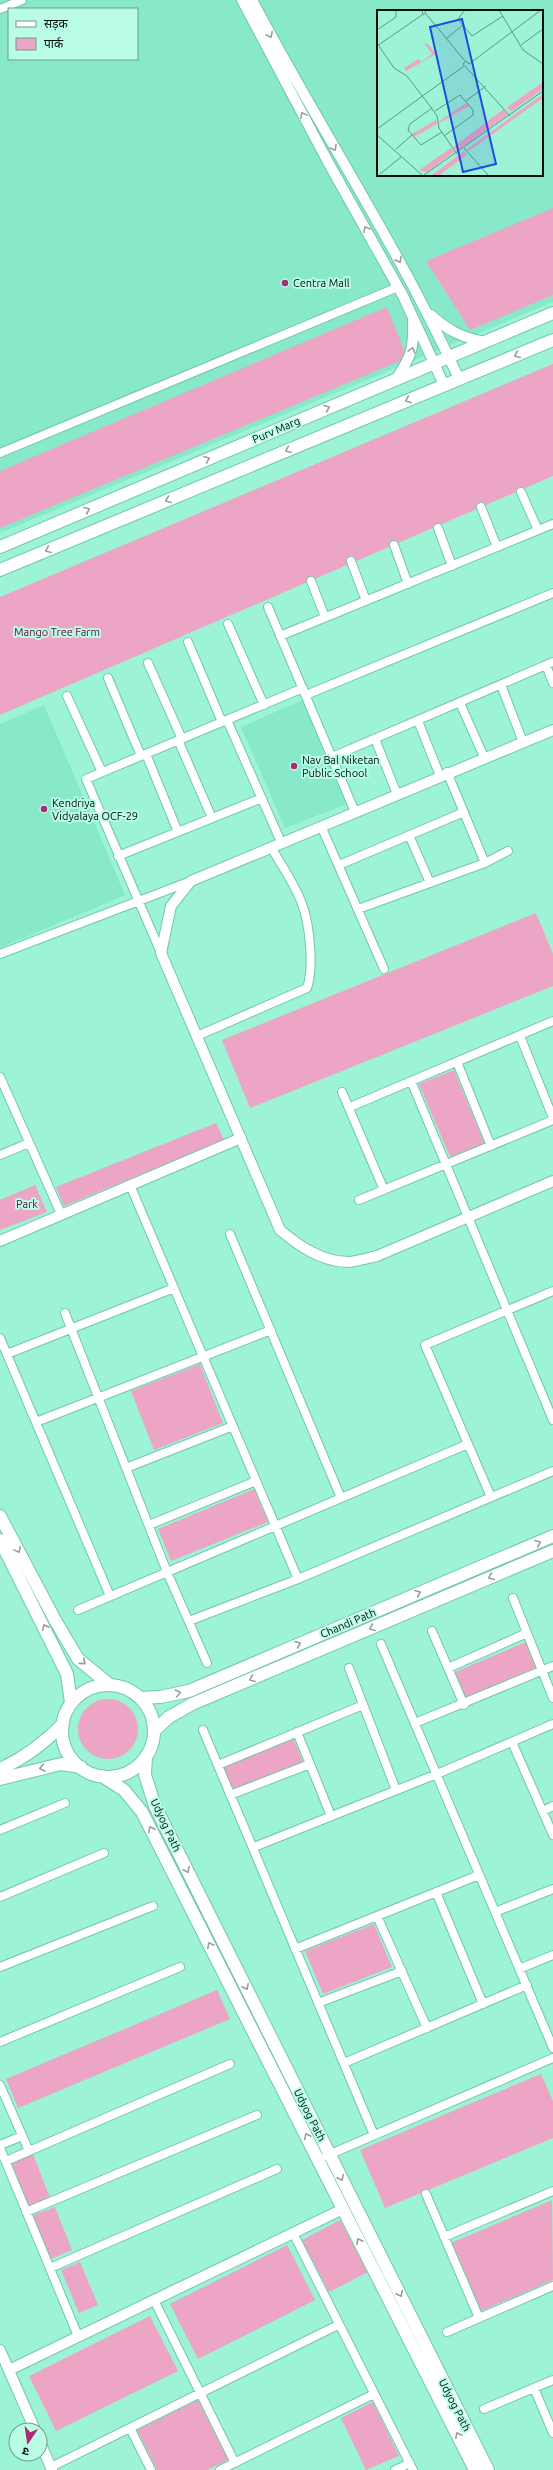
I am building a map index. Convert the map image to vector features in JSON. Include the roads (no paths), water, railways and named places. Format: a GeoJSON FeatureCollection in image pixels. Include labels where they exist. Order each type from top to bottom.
{"type":"FeatureCollection","features":[{"type":"Feature","properties":{"kind":"main road","name":"Purv Marg"},"geometry":{"type":"LineString","coordinates":[[0,547],[553,313]]}},
{"type":"Feature","properties":{"kind":"main road","name":"Purv Marg"},"geometry":{"type":"LineString","coordinates":[[0,570],[553,340]]}},
{"type":"Feature","properties":{"kind":"main road"},"geometry":{"type":"LineString","coordinates":[[0,1516],[78,1659],[110,1685]]}},
{"type":"Feature","properties":{"kind":"main road","name":"Chandi Path"},"geometry":{"type":"LineString","coordinates":[[140,1698],[160,1697],[189,1691],[553,1536]]}},
{"type":"Feature","properties":{"kind":"main road"},"geometry":{"type":"LineString","coordinates":[[0,1540],[68,1674],[71,1703]]}},
{"type":"Feature","properties":{"kind":"main road","name":"Chandi Path"},"geometry":{"type":"LineString","coordinates":[[154,1731],[170,1717],[192,1704],[553,1551]]}},
{"type":"Feature","properties":{"kind":"main road"},"geometry":{"type":"LineString","coordinates":[[0,1769],[23,1758],[46,1742],[63,1724],[71,1703],[83,1692],[95,1687],[110,1685],[129,1690],[140,1698],[153,1722],[154,1731],[146,1756],[133,1769],[121,1775],[102,1776],[81,1767],[61,1764],[0,1780]]}},
{"type":"Feature","properties":{"kind":"main road"},"geometry":{"type":"LineString","coordinates":[[63,1724],[64,1743],[70,1757],[81,1767]]}},
{"type":"Feature","properties":{"kind":"main road","name":"Udyog Path"},"geometry":{"type":"LineString","coordinates":[[146,1756],[145,1775],[155,1806],[488,2470]]}},
{"type":"Feature","properties":{"kind":"main road","name":"Udyog Path"},"geometry":{"type":"LineString","coordinates":[[102,1776],[124,1790],[142,1812],[475,2470]]}},
{"type":"Feature","properties":{"kind":"street"},"geometry":{"type":"LineString","coordinates":[[0,9],[22,0]]}},
{"type":"Feature","properties":{"kind":"street"},"geometry":{"type":"LineString","coordinates":[[242,0],[328,162],[398,287],[444,385]]}},
{"type":"Feature","properties":{"kind":"street"},"geometry":{"type":"LineString","coordinates":[[252,0],[288,68],[427,311],[459,379]]}},
{"type":"Feature","properties":{"kind":"street"},"geometry":{"type":"LineString","coordinates":[[0,453],[398,287]]}},
{"type":"Feature","properties":{"kind":"street"},"geometry":{"type":"LineString","coordinates":[[427,311],[446,329],[462,337],[484,342]]}},
{"type":"Feature","properties":{"kind":"street"},"geometry":{"type":"LineString","coordinates":[[396,379],[410,358],[414,344],[412,316]]}},
{"type":"Feature","properties":{"kind":"street"},"geometry":{"type":"LineString","coordinates":[[521,492],[538,530]]}},
{"type":"Feature","properties":{"kind":"street"},"geometry":{"type":"LineString","coordinates":[[481,507],[497,547]]}},
{"type":"Feature","properties":{"kind":"street"},"geometry":{"type":"LineString","coordinates":[[280,636],[553,524]]}},
{"type":"Feature","properties":{"kind":"street"},"geometry":{"type":"LineString","coordinates":[[438,528],[452,566]]}},
{"type":"Feature","properties":{"kind":"street"},"geometry":{"type":"LineString","coordinates":[[394,545],[408,584]]}},
{"type":"Feature","properties":{"kind":"street"},"geometry":{"type":"LineString","coordinates":[[351,561],[366,601]]}},
{"type":"Feature","properties":{"kind":"street"},"geometry":{"type":"LineString","coordinates":[[311,581],[326,618]]}},
{"type":"Feature","properties":{"kind":"street"},"geometry":{"type":"LineString","coordinates":[[553,593],[304,691],[264,704],[86,779],[280,1230],[299,1247],[320,1256],[349,1262],[377,1256],[553,1181]]}},
{"type":"Feature","properties":{"kind":"street"},"geometry":{"type":"LineString","coordinates":[[268,607],[355,812]]}},
{"type":"Feature","properties":{"kind":"street"},"geometry":{"type":"LineString","coordinates":[[228,624],[264,704]]}},
{"type":"Feature","properties":{"kind":"street"},"geometry":{"type":"LineString","coordinates":[[188,642],[224,721],[262,798],[281,842]]}},
{"type":"Feature","properties":{"kind":"street"},"geometry":{"type":"LineString","coordinates":[[148,663],[212,818]]}},
{"type":"Feature","properties":{"kind":"street"},"geometry":{"type":"LineString","coordinates":[[332,757],[550,664],[553,683]]}},
{"type":"Feature","properties":{"kind":"street"},"geometry":{"type":"LineString","coordinates":[[108,678],[178,832]]}},
{"type":"Feature","properties":{"kind":"street"},"geometry":{"type":"LineString","coordinates":[[501,685],[523,742]]}},
{"type":"Feature","properties":{"kind":"street"},"geometry":{"type":"LineString","coordinates":[[67,696],[102,772]]}},
{"type":"Feature","properties":{"kind":"street"},"geometry":{"type":"LineString","coordinates":[[460,703],[484,757]]}},
{"type":"Feature","properties":{"kind":"street"},"geometry":{"type":"LineString","coordinates":[[418,721],[464,812],[485,863]]}},
{"type":"Feature","properties":{"kind":"street"},"geometry":{"type":"LineString","coordinates":[[0,954],[191,881],[484,757],[553,730]]}},
{"type":"Feature","properties":{"kind":"street"},"geometry":{"type":"LineString","coordinates":[[375,739],[397,794]]}},
{"type":"Feature","properties":{"kind":"street"},"geometry":{"type":"LineString","coordinates":[[118,856],[262,798]]}},
{"type":"Feature","properties":{"kind":"street"},"geometry":{"type":"LineString","coordinates":[[339,865],[464,812]]}},
{"type":"Feature","properties":{"kind":"street"},"geometry":{"type":"LineString","coordinates":[[321,826],[384,969]]}},
{"type":"Feature","properties":{"kind":"street"},"geometry":{"type":"LineString","coordinates":[[410,835],[430,883]]}},
{"type":"Feature","properties":{"kind":"street"},"geometry":{"type":"LineString","coordinates":[[197,1036],[307,988],[311,977],[309,949],[302,904],[271,847]]}},
{"type":"Feature","properties":{"kind":"street"},"geometry":{"type":"LineString","coordinates":[[358,909],[485,863],[508,851]]}},
{"type":"Feature","properties":{"kind":"street"},"geometry":{"type":"LineString","coordinates":[[161,953],[170,906],[191,881]]}},
{"type":"Feature","properties":{"kind":"street"},"geometry":{"type":"LineString","coordinates":[[350,1107],[553,1021]]}},
{"type":"Feature","properties":{"kind":"street"},"geometry":{"type":"LineString","coordinates":[[360,1200],[553,1119],[520,1036]]}},
{"type":"Feature","properties":{"kind":"street"},"geometry":{"type":"LineString","coordinates":[[457,1062],[491,1146]]}},
{"type":"Feature","properties":{"kind":"street"},"geometry":{"type":"LineString","coordinates":[[0,1076],[2,1087],[61,1214]]}},
{"type":"Feature","properties":{"kind":"street"},"geometry":{"type":"LineString","coordinates":[[411,1082],[553,1420]]}},
{"type":"Feature","properties":{"kind":"street"},"geometry":{"type":"LineString","coordinates":[[342,1092],[350,1107],[384,1190]]}},
{"type":"Feature","properties":{"kind":"street"},"geometry":{"type":"LineString","coordinates":[[0,1240],[241,1138]]}},
{"type":"Feature","properties":{"kind":"street"},"geometry":{"type":"LineString","coordinates":[[0,1155],[29,1143]]}},
{"type":"Feature","properties":{"kind":"street"},"geometry":{"type":"LineString","coordinates":[[130,1185],[298,1579]]}},
{"type":"Feature","properties":{"kind":"street"},"geometry":{"type":"LineString","coordinates":[[230,1234],[341,1498]]}},
{"type":"Feature","properties":{"kind":"street"},"geometry":{"type":"LineString","coordinates":[[7,1354],[174,1288]]}},
{"type":"Feature","properties":{"kind":"street"},"geometry":{"type":"LineString","coordinates":[[491,1497],[426,1345],[553,1291]]}},
{"type":"Feature","properties":{"kind":"street"},"geometry":{"type":"LineString","coordinates":[[65,1313],[167,1572],[207,1664]]}},
{"type":"Feature","properties":{"kind":"street"},"geometry":{"type":"LineString","coordinates":[[36,1422],[271,1330]]}},
{"type":"Feature","properties":{"kind":"street"},"geometry":{"type":"LineString","coordinates":[[0,1338],[110,1596]]}},
{"type":"Feature","properties":{"kind":"street"},"geometry":{"type":"LineString","coordinates":[[126,1468],[232,1426]]}},
{"type":"Feature","properties":{"kind":"street"},"geometry":{"type":"LineString","coordinates":[[78,1610],[468,1444]]}},
{"type":"Feature","properties":{"kind":"street"},"geometry":{"type":"LineString","coordinates":[[189,1621],[298,1579],[553,1471]]}},
{"type":"Feature","properties":{"kind":"street"},"geometry":{"type":"LineString","coordinates":[[149,1525],[256,1481]]}},
{"type":"Feature","properties":{"kind":"street"},"geometry":{"type":"LineString","coordinates":[[513,1598],[553,1698]]}},
{"type":"Feature","properties":{"kind":"street"},"geometry":{"type":"LineString","coordinates":[[432,1631],[464,1705]]}},
{"type":"Feature","properties":{"kind":"street"},"geometry":{"type":"LineString","coordinates":[[448,1668],[527,1633]]}},
{"type":"Feature","properties":{"kind":"street"},"geometry":{"type":"LineString","coordinates":[[381,1644],[553,2048]]}},
{"type":"Feature","properties":{"kind":"street"},"geometry":{"type":"LineString","coordinates":[[415,1723],[464,1705],[553,1666]]}},
{"type":"Feature","properties":{"kind":"street"},"geometry":{"type":"LineString","coordinates":[[349,1668],[396,1790]]}},
{"type":"Feature","properties":{"kind":"street"},"geometry":{"type":"LineString","coordinates":[[218,1765],[363,1705]]}},
{"type":"Feature","properties":{"kind":"street"},"geometry":{"type":"LineString","coordinates":[[254,1847],[437,1774],[553,1724]]}},
{"type":"Feature","properties":{"kind":"street"},"geometry":{"type":"LineString","coordinates":[[203,1730],[230,1795],[254,1847],[295,1949],[374,2135]]}},
{"type":"Feature","properties":{"kind":"street"},"geometry":{"type":"LineString","coordinates":[[297,1732],[331,1816]]}},
{"type":"Feature","properties":{"kind":"street"},"geometry":{"type":"LineString","coordinates":[[512,1742],[553,1835]]}},
{"type":"Feature","properties":{"kind":"street"},"geometry":{"type":"LineString","coordinates":[[230,1795],[310,1764]]}},
{"type":"Feature","properties":{"kind":"street"},"geometry":{"type":"LineString","coordinates":[[0,1830],[65,1803]]}},
{"type":"Feature","properties":{"kind":"street"},"geometry":{"type":"LineString","coordinates":[[542,1810],[553,1806]]}},
{"type":"Feature","properties":{"kind":"street"},"geometry":{"type":"LineString","coordinates":[[0,1897],[104,1852]]}},
{"type":"Feature","properties":{"kind":"street"},"geometry":{"type":"LineString","coordinates":[[295,1949],[480,1875]]}},
{"type":"Feature","properties":{"kind":"street"},"geometry":{"type":"LineString","coordinates":[[495,1912],[553,1889]]}},
{"type":"Feature","properties":{"kind":"street"},"geometry":{"type":"LineString","coordinates":[[436,1892],[483,2004]]}},
{"type":"Feature","properties":{"kind":"street"},"geometry":{"type":"LineString","coordinates":[[0,1968],[153,1906]]}},
{"type":"Feature","properties":{"kind":"street"},"geometry":{"type":"LineString","coordinates":[[377,1916],[428,2028]]}},
{"type":"Feature","properties":{"kind":"street"},"geometry":{"type":"LineString","coordinates":[[519,1969],[553,1955]]}},
{"type":"Feature","properties":{"kind":"street"},"geometry":{"type":"LineString","coordinates":[[0,2042],[180,1967]]}},
{"type":"Feature","properties":{"kind":"street"},"geometry":{"type":"LineString","coordinates":[[318,2003],[402,1971]]}},
{"type":"Feature","properties":{"kind":"street"},"geometry":{"type":"LineString","coordinates":[[344,2063],[527,1985]]}},
{"type":"Feature","properties":{"kind":"street"},"geometry":{"type":"LineString","coordinates":[[318,2159],[553,2058]]}},
{"type":"Feature","properties":{"kind":"street"},"geometry":{"type":"LineString","coordinates":[[6,2161],[230,2064]]}},
{"type":"Feature","properties":{"kind":"street"},"geometry":{"type":"LineString","coordinates":[[0,2085],[29,2151]]}},
{"type":"Feature","properties":{"kind":"street"},"geometry":{"type":"LineString","coordinates":[[26,2212],[257,2115]]}},
{"type":"Feature","properties":{"kind":"street"},"geometry":{"type":"LineString","coordinates":[[22,2136],[0,2146],[78,2336]]}},
{"type":"Feature","properties":{"kind":"street"},"geometry":{"type":"LineString","coordinates":[[50,2268],[277,2169]]}},
{"type":"Feature","properties":{"kind":"street"},"geometry":{"type":"LineString","coordinates":[[444,2237],[553,2191]]}},
{"type":"Feature","properties":{"kind":"street"},"geometry":{"type":"LineString","coordinates":[[426,2194],[479,2318]]}},
{"type":"Feature","properties":{"kind":"street"},"geometry":{"type":"LineString","coordinates":[[9,2370],[343,2208]]}},
{"type":"Feature","properties":{"kind":"street"},"geometry":{"type":"LineString","coordinates":[[292,2233],[411,2466],[395,2470]]}},
{"type":"Feature","properties":{"kind":"street"},"geometry":{"type":"LineString","coordinates":[[447,2332],[553,2286]]}},
{"type":"Feature","properties":{"kind":"street"},"geometry":{"type":"LineString","coordinates":[[154,2300],[199,2394],[235,2463]]}},
{"type":"Feature","properties":{"kind":"street"},"geometry":{"type":"LineString","coordinates":[[52,2469],[130,2428],[338,2325]]}},
{"type":"Feature","properties":{"kind":"street"},"geometry":{"type":"LineString","coordinates":[[0,2350],[32,2422]]}},
{"type":"Feature","properties":{"kind":"street"},"geometry":{"type":"LineString","coordinates":[[484,2409],[553,2380]]}},
{"type":"Feature","properties":{"kind":"street"},"geometry":{"type":"LineString","coordinates":[[534,2388],[553,2433]]}},
{"type":"Feature","properties":{"kind":"street"},"geometry":{"type":"LineString","coordinates":[[220,2470],[374,2394]]}},
{"type":"Feature","properties":{"kind":"street"},"geometry":{"type":"LineString","coordinates":[[130,2428],[151,2470]]}},
{"type":"Feature","properties":{"kind":"place","name":"Centra Mall"},"geometry":{"type":"Point","coordinates":[285,283]}},
{"type":"Feature","properties":{"kind":"place","name":"Nav Bal Niketan Public School"},"geometry":{"type":"Point","coordinates":[294,766]}},
{"type":"Feature","properties":{"kind":"place","name":"Kendriya Vidyalaya OCF-29"},"geometry":{"type":"Point","coordinates":[44,809]}},
{"type":"Feature","properties":{"kind":"park label","name":"Mango Tree Farm"},"geometry":{"type":"Point","coordinates":[57,632]}},
{"type":"Feature","properties":{"kind":"park label","name":"Park"},"geometry":{"type":"Point","coordinates":[27,1204]}}]}
